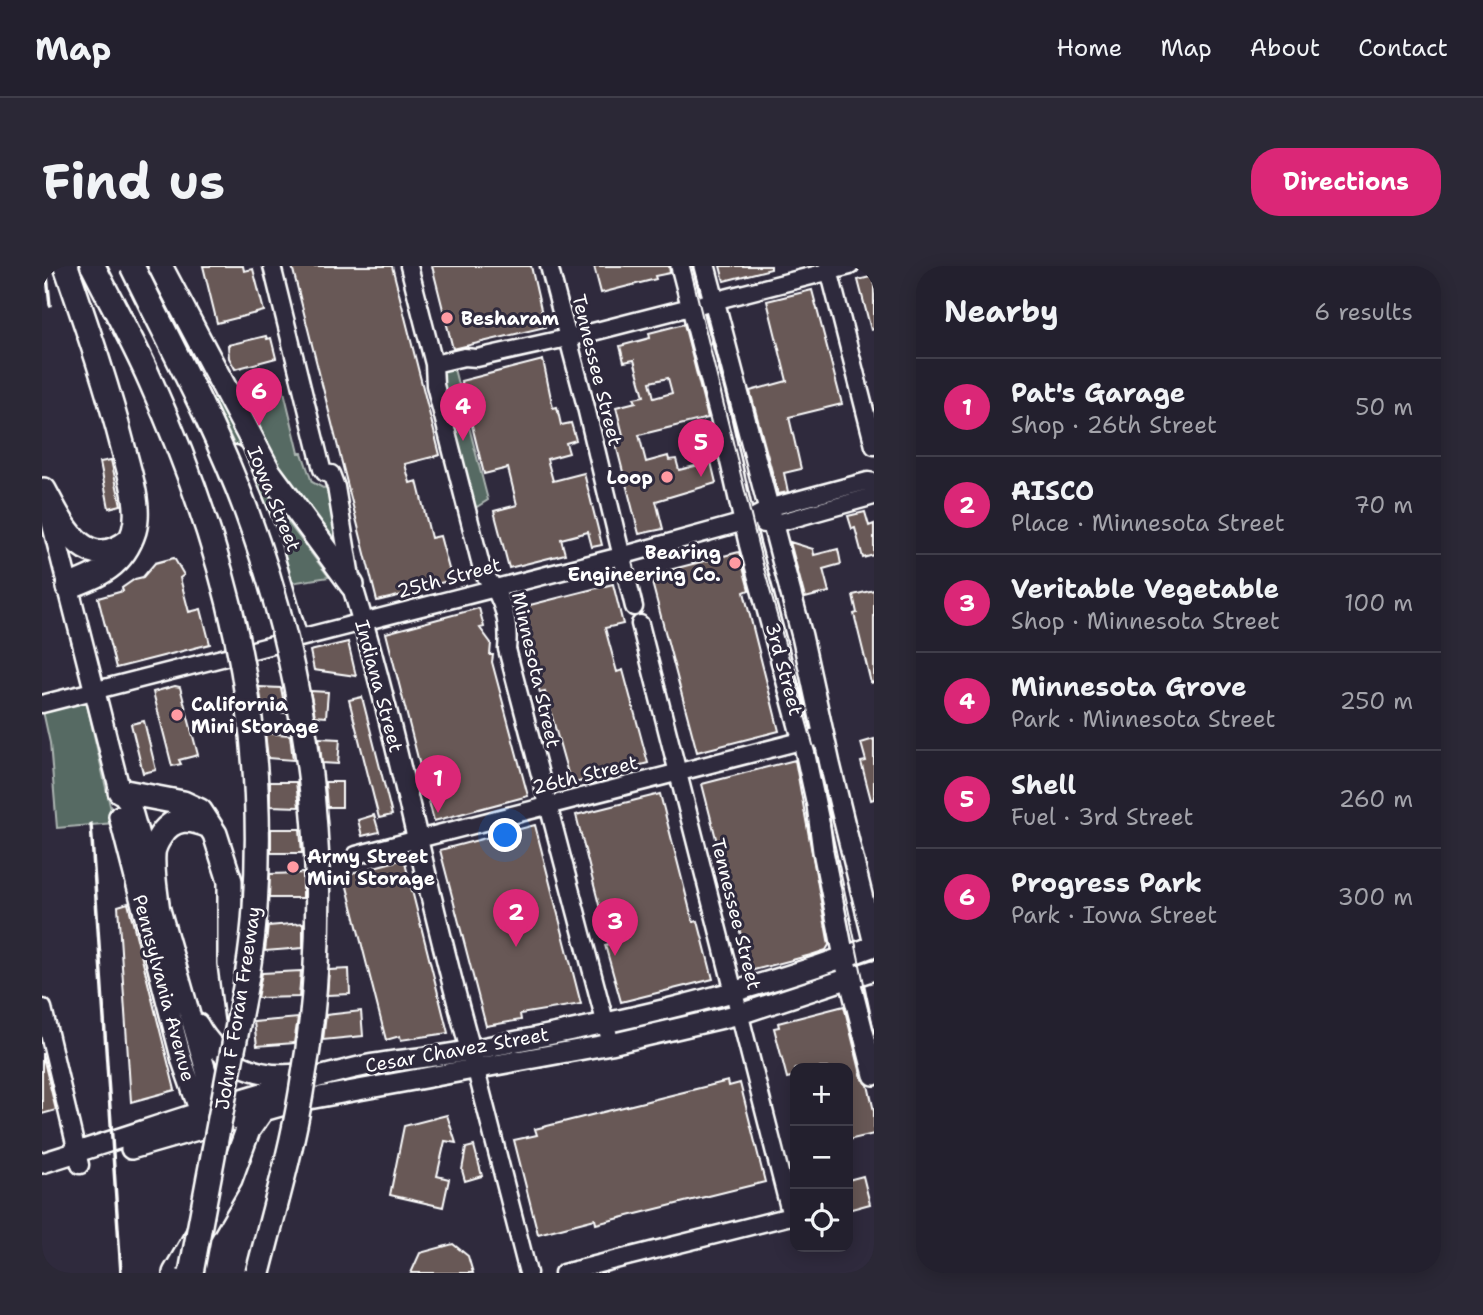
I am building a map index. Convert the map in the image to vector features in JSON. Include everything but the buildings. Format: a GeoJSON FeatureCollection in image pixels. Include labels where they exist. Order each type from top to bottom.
{"type":"FeatureCollection","features":[{"type":"Feature","properties":{"kind":"highway"},"geometry":{"type":"LineString","coordinates":[[66,266],[111,402],[136,513],[129,541],[112,567],[99,576],[68,587]]}},
{"type":"Feature","properties":{"kind":"highway","name":"John F Foran Freeway"},"geometry":{"type":"LineString","coordinates":[[93,266],[149,377],[187,470],[218,560],[241,649],[252,726],[257,864],[250,956],[191,1273]]}},
{"type":"Feature","properties":{"kind":"highway"},"geometry":{"type":"LineString","coordinates":[[132,266],[228,464],[260,549],[275,593],[294,668],[311,771],[318,876],[313,1003],[293,1135],[258,1273]]}},
{"type":"Feature","properties":{"kind":"highway"},"geometry":{"type":"LineString","coordinates":[[160,266],[255,449],[285,495],[352,585]]}},
{"type":"Feature","properties":{"kind":"highway"},"geometry":{"type":"LineString","coordinates":[[43,486],[65,528],[78,544],[87,549],[109,551],[129,541]]}},
{"type":"Feature","properties":{"kind":"highway"},"geometry":{"type":"LineString","coordinates":[[120,791],[183,803],[200,811],[213,830],[230,881],[230,963],[238,1024]]}},
{"type":"Feature","properties":{"kind":"highway"},"geometry":{"type":"LineString","coordinates":[[157,904],[153,854],[156,843],[166,828],[185,819],[195,820],[213,830]]}},
{"type":"Feature","properties":{"kind":"highway"},"geometry":{"type":"LineString","coordinates":[[175,1273],[230,1179],[248,1130],[262,1110]]}},
{"type":"Feature","properties":{"kind":"highway"},"geometry":{"type":"LineString","coordinates":[[210,1115],[223,1158],[220,1194]]}},
{"type":"Feature","properties":{"kind":"main road","name":"3rd Street"},"geometry":{"type":"LineString","coordinates":[[681,266],[744,522],[803,741],[844,957],[874,1074]]}},
{"type":"Feature","properties":{"kind":"main road","name":"3rd Street"},"geometry":{"type":"LineString","coordinates":[[705,266],[802,636],[874,945]]}},
{"type":"Feature","properties":{"kind":"main road","name":"Pennsylvania Avenue"},"geometry":{"type":"LineString","coordinates":[[43,486],[96,689],[120,791],[117,807],[182,1061],[210,1115]]}},
{"type":"Feature","properties":{"kind":"main road","name":"Indiana Street"},"geometry":{"type":"LineString","coordinates":[[352,585],[379,677],[417,839],[477,1070]]}},
{"type":"Feature","properties":{"kind":"main road","name":"Pennsylvania Avenue"},"geometry":{"type":"LineString","coordinates":[[120,791],[130,804],[184,1001],[210,1115]]}},
{"type":"Feature","properties":{"kind":"main road","name":"Cesar Chavez Street"},"geometry":{"type":"LineString","coordinates":[[42,1163],[78,1159],[210,1115],[268,1090],[358,1067],[471,1050],[605,1023],[734,990],[844,957],[874,945]]}},
{"type":"Feature","properties":{"kind":"main road","name":"Cesar Chavez Street"},"geometry":{"type":"LineString","coordinates":[[42,1176],[141,1133],[210,1115],[262,1110],[298,1101],[611,1044],[740,1014],[874,970]]}},
{"type":"Feature","properties":{"kind":"main road"},"geometry":{"type":"LineString","coordinates":[[184,1001],[202,1033],[215,1049],[236,1065],[257,1073],[282,1076],[358,1067]]}},
{"type":"Feature","properties":{"kind":"main road"},"geometry":{"type":"LineString","coordinates":[[141,1133],[179,1105],[186,1096],[182,1061]]}},
{"type":"Feature","properties":{"kind":"street","name":"Iowa Street"},"geometry":{"type":"LineString","coordinates":[[144,266],[246,478],[269,535],[299,638]]}},
{"type":"Feature","properties":{"kind":"street","name":"Indiana Street"},"geometry":{"type":"LineString","coordinates":[[272,266],[323,469],[325,473],[331,474],[338,497],[352,585]]}},
{"type":"Feature","properties":{"kind":"street","name":"Minnesota Street"},"geometry":{"type":"LineString","coordinates":[[410,266],[434,364],[435,385],[484,573],[495,587],[509,630],[507,649],[611,1044]]}},
{"type":"Feature","properties":{"kind":"street","name":"Tennessee Street"},"geometry":{"type":"LineString","coordinates":[[549,266],[634,607]]}},
{"type":"Feature","properties":{"kind":"street"},"geometry":{"type":"LineString","coordinates":[[434,364],[464,357],[477,358],[568,337],[828,269],[850,266]]}},
{"type":"Feature","properties":{"kind":"street"},"geometry":{"type":"LineString","coordinates":[[828,269],[874,446]]}},
{"type":"Feature","properties":{"kind":"street","name":"25th Street"},"geometry":{"type":"LineString","coordinates":[[772,516],[868,481],[874,482]]}},
{"type":"Feature","properties":{"kind":"street","name":"25th Street"},"geometry":{"type":"LineString","coordinates":[[42,704],[744,522],[874,496]]}},
{"type":"Feature","properties":{"kind":"street","name":"Tennessee Street"},"geometry":{"type":"LineString","coordinates":[[563,1273],[791,1216],[640,624]]}},
{"type":"Feature","properties":{"kind":"street","name":"26th Street"},"geometry":{"type":"LineString","coordinates":[[356,855],[824,735]]}},
{"type":"Feature","properties":{"kind":"street"},"geometry":{"type":"LineString","coordinates":[[43,1008],[78,1159]]}},
{"type":"Feature","properties":{"kind":"street","name":"Indiana Street"},"geometry":{"type":"LineString","coordinates":[[477,1070],[528,1273]]}},
{"type":"Feature","properties":{"kind":"green space"},"geometry":{"type":"Polygon","coordinates":[[[452,361],[488,500],[472,510],[439,373],[452,361]]]}},
{"type":"Feature","properties":{"kind":"green space"},"geometry":{"type":"Polygon","coordinates":[[[282,383],[299,453],[302,453],[312,482],[323,488],[330,486],[340,547],[337,548],[272,465],[259,478],[272,501],[329,577],[284,584],[249,475],[212,398],[282,383]]]}},
{"type":"Feature","properties":{"kind":"green space"},"geometry":{"type":"Polygon","coordinates":[[[86,700],[114,823],[57,828],[50,743],[43,711],[86,700]]]}},
{"type":"Feature","properties":{"kind":"tram line"},"geometry":{"type":"LineString","coordinates":[[690,266],[762,561],[815,752],[874,1031]]}},
{"type":"Feature","properties":{"kind":"railway"},"geometry":{"type":"LineString","coordinates":[[46,266],[50,305]]}},
{"type":"Feature","properties":{"kind":"railway"},"geometry":{"type":"LineString","coordinates":[[91,824],[121,1273]]}},
{"type":"Feature","properties":{"kind":"place","name":"Besharam"},"geometry":{"type":"Point","coordinates":[447,318]}},
{"type":"Feature","properties":{"kind":"place","name":"Progress Park"},"geometry":{"type":"Point","coordinates":[259,426]}},
{"type":"Feature","properties":{"kind":"place","name":"Minnesota Grove"},"geometry":{"type":"Point","coordinates":[463,441]}},
{"type":"Feature","properties":{"kind":"place","name":"Loop"},"geometry":{"type":"Point","coordinates":[667,477]}},
{"type":"Feature","properties":{"kind":"place","name":"Shell"},"geometry":{"type":"Point","coordinates":[701,477]}},
{"type":"Feature","properties":{"kind":"place","name":"Bearing Engineering Co."},"geometry":{"type":"Point","coordinates":[735,563]}},
{"type":"Feature","properties":{"kind":"place","name":"California Mini Storage"},"geometry":{"type":"Point","coordinates":[177,715]}},
{"type":"Feature","properties":{"kind":"place","name":"Pat's Garage"},"geometry":{"type":"Point","coordinates":[438,813]}},
{"type":"Feature","properties":{"kind":"place","name":"Army Street Mini Storage"},"geometry":{"type":"Point","coordinates":[293,867]}},
{"type":"Feature","properties":{"kind":"place","name":"AISCO"},"geometry":{"type":"Point","coordinates":[516,947]}},
{"type":"Feature","properties":{"kind":"place","name":"Veritable Vegetable"},"geometry":{"type":"Point","coordinates":[615,956]}}]}
